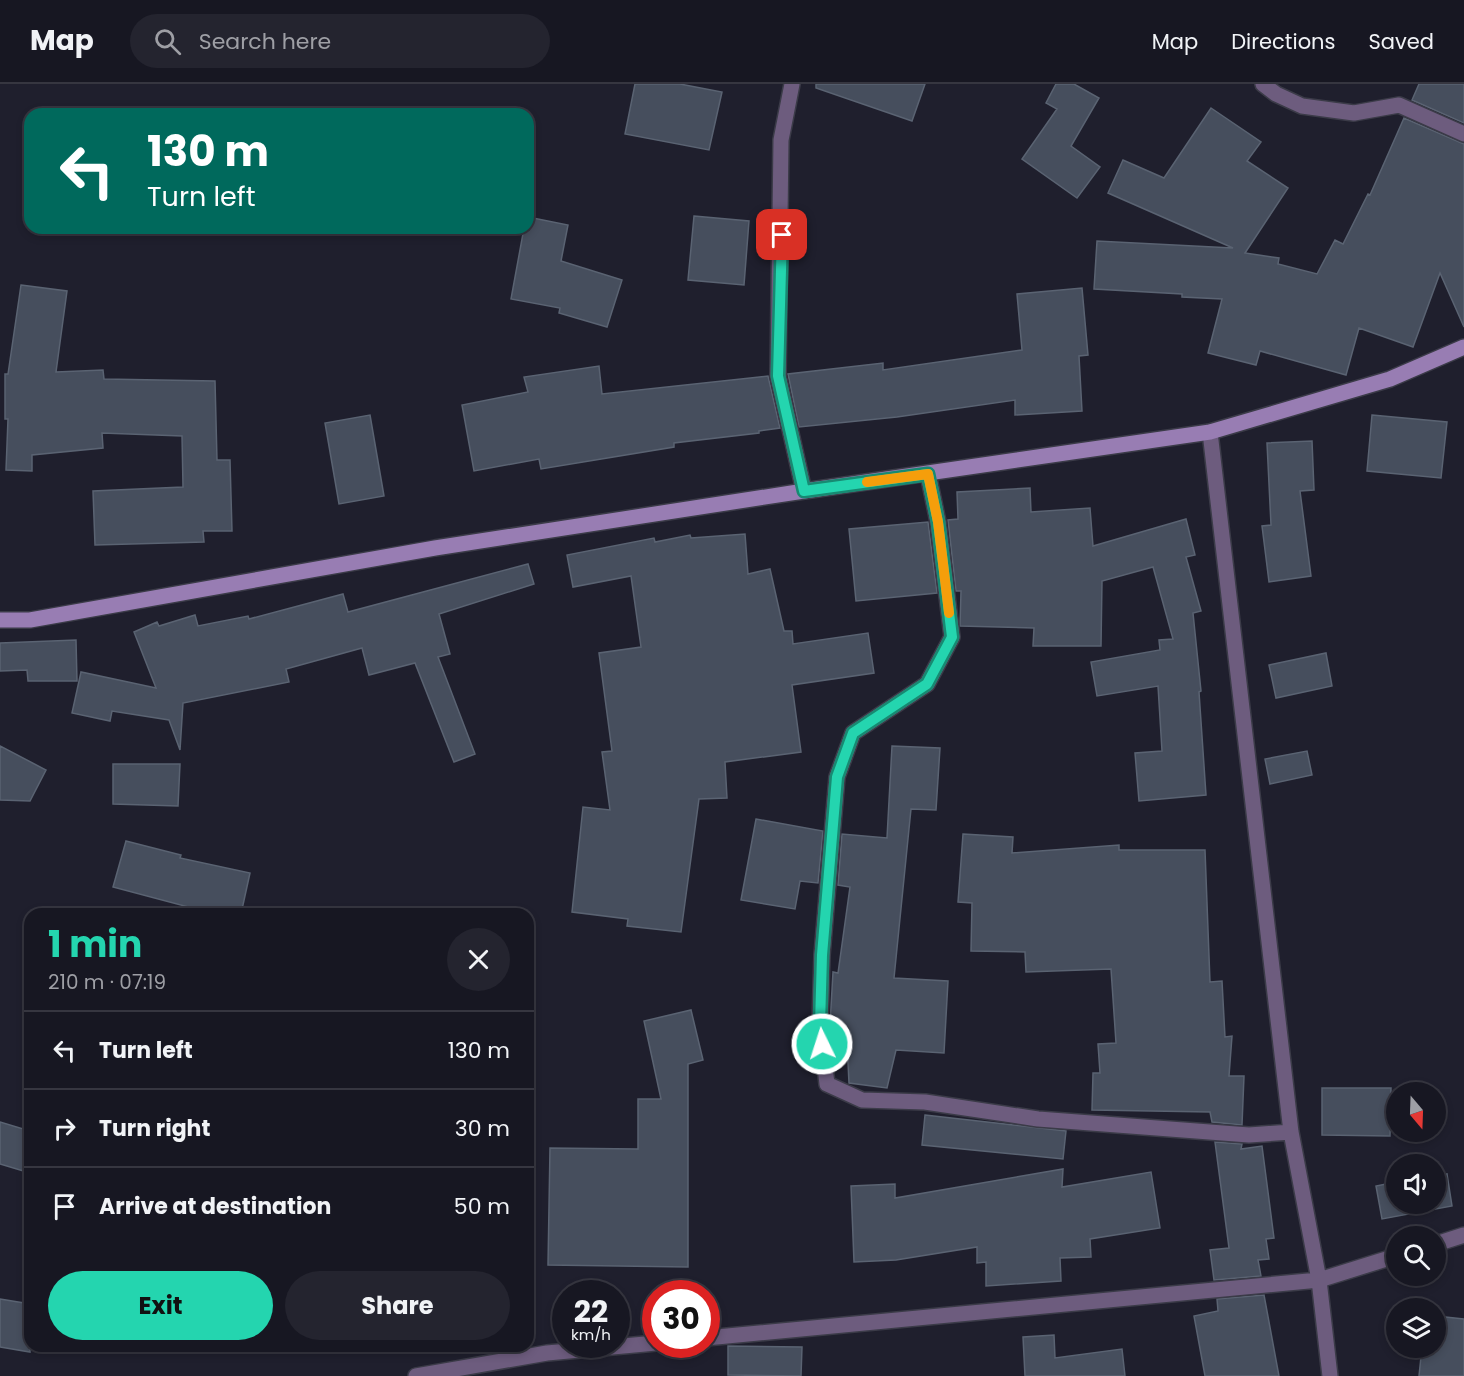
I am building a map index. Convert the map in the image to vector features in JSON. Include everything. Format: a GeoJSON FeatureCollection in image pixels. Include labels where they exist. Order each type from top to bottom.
{"type":"FeatureCollection","features":[{"type":"Feature","properties":{"kind":"street"},"geometry":{"type":"LineString","coordinates":[[792,84],[781,140],[778,376],[804,491]]}},
{"type":"Feature","properties":{"kind":"street"},"geometry":{"type":"LineString","coordinates":[[1263,84],[1276,94],[1302,106],[1354,113],[1399,105],[1464,134]]}},
{"type":"Feature","properties":{"kind":"street"},"geometry":{"type":"LineString","coordinates":[[0,620],[30,620],[435,548],[489,542],[804,491],[1210,432],[1390,379],[1464,347]]}},
{"type":"Feature","properties":{"kind":"street"},"geometry":{"type":"LineString","coordinates":[[1210,432],[1291,1132],[1319,1280],[1330,1376]]}},
{"type":"Feature","properties":{"kind":"street"},"geometry":{"type":"LineString","coordinates":[[928,474],[938,522],[952,637],[927,684],[853,733],[837,777],[822,955],[820,1025],[826,1084],[862,1100],[925,1102],[1038,1119],[1249,1135],[1291,1132]]}},
{"type":"Feature","properties":{"kind":"street"},"geometry":{"type":"LineString","coordinates":[[1446,1241],[1464,1235]]}},
{"type":"Feature","properties":{"kind":"street"},"geometry":{"type":"LineString","coordinates":[[720,1337],[1319,1280],[1386,1259]]}},
{"type":"Feature","properties":{"kind":"street"},"geometry":{"type":"LineString","coordinates":[[416,1376],[547,1353],[642,1343]]}},
{"type":"Feature","properties":{"kind":"building"},"geometry":{"type":"Polygon","coordinates":[[[635,84],[680,84],[722,92],[709,150],[625,134],[635,84]]]}},
{"type":"Feature","properties":{"kind":"building"},"geometry":{"type":"Polygon","coordinates":[[[816,84],[925,84],[912,121],[816,88],[816,84]]]}},
{"type":"Feature","properties":{"kind":"building"},"geometry":{"type":"Polygon","coordinates":[[[1056,84],[1074,84],[1099,98],[1071,146],[1100,167],[1077,198],[1022,159],[1057,109],[1046,103],[1056,84]]]}},
{"type":"Feature","properties":{"kind":"building"},"geometry":{"type":"Polygon","coordinates":[[[1419,84],[1464,84],[1464,123],[1412,100],[1419,84]]]}},
{"type":"Feature","properties":{"kind":"building"},"geometry":{"type":"Polygon","coordinates":[[[1211,108],[1261,142],[1247,161],[1288,188],[1245,253],[1279,258],[1278,264],[1317,274],[1335,240],[1343,244],[1368,194],[1370,195],[1404,118],[1464,144],[1464,327],[1440,273],[1413,347],[1359,328],[1346,375],[1260,351],[1256,365],[1208,353],[1222,299],[1182,297],[1182,294],[1094,289],[1097,241],[1233,248],[1108,193],[1123,160],[1164,178],[1211,108]]]}},
{"type":"Feature","properties":{"kind":"building"},"geometry":{"type":"Polygon","coordinates":[[[694,216],[749,221],[744,285],[688,280],[694,216]]]}},
{"type":"Feature","properties":{"kind":"building"},"geometry":{"type":"Polygon","coordinates":[[[534,218],[568,225],[561,261],[622,280],[607,327],[559,313],[560,308],[511,299],[523,234],[534,234],[534,218]]]}},
{"type":"Feature","properties":{"kind":"building"},"geometry":{"type":"Polygon","coordinates":[[[21,285],[67,291],[56,372],[103,370],[104,379],[215,381],[217,460],[230,460],[232,531],[203,531],[204,542],[95,545],[93,491],[183,487],[182,436],[102,433],[103,448],[32,455],[32,471],[6,470],[8,419],[5,419],[5,374],[8,374],[21,285]]]}},
{"type":"Feature","properties":{"kind":"building"},"geometry":{"type":"Polygon","coordinates":[[[1082,288],[1088,355],[1079,356],[1082,411],[1015,415],[1015,400],[897,417],[799,427],[788,374],[883,363],[883,370],[1022,350],[1017,294],[1082,288]]]}},
{"type":"Feature","properties":{"kind":"building"},"geometry":{"type":"Polygon","coordinates":[[[599,366],[602,394],[768,376],[780,428],[759,431],[759,433],[674,443],[674,447],[541,469],[539,459],[474,471],[462,405],[528,392],[524,377],[599,366]]]}},
{"type":"Feature","properties":{"kind":"building"},"geometry":{"type":"Polygon","coordinates":[[[370,415],[384,496],[339,504],[325,423],[370,415]]]}},
{"type":"Feature","properties":{"kind":"building"},"geometry":{"type":"Polygon","coordinates":[[[1372,415],[1447,422],[1441,478],[1367,471],[1372,415]]]}},
{"type":"Feature","properties":{"kind":"building"},"geometry":{"type":"Polygon","coordinates":[[[1312,441],[1314,490],[1300,491],[1311,576],[1269,582],[1262,526],[1271,525],[1267,443],[1312,441]]]}},
{"type":"Feature","properties":{"kind":"building"},"geometry":{"type":"Polygon","coordinates":[[[1030,488],[1031,512],[1090,508],[1093,546],[1186,519],[1195,555],[1186,557],[1201,611],[1193,613],[1201,691],[1199,692],[1206,795],[1139,801],[1135,753],[1162,751],[1158,686],[1097,696],[1091,662],[1160,650],[1159,640],[1173,639],[1153,567],[1102,581],[1101,646],[1033,646],[1034,628],[960,626],[961,591],[956,591],[948,520],[958,519],[957,492],[1030,488]]]}},
{"type":"Feature","properties":{"kind":"building"},"geometry":{"type":"Polygon","coordinates":[[[928,522],[937,593],[856,601],[849,529],[928,522]]]}},
{"type":"Feature","properties":{"kind":"building"},"geometry":{"type":"Polygon","coordinates":[[[745,534],[748,574],[770,569],[784,631],[792,631],[793,644],[868,633],[874,673],[792,685],[801,752],[725,762],[727,798],[699,799],[681,932],[627,926],[628,919],[572,912],[583,807],[610,810],[602,752],[612,751],[599,653],[641,647],[631,576],[573,587],[567,555],[654,538],[655,542],[690,535],[691,538],[745,534]]]}},
{"type":"Feature","properties":{"kind":"building"},"geometry":{"type":"Polygon","coordinates":[[[528,564],[534,584],[439,614],[450,654],[438,657],[475,754],[454,762],[415,663],[369,675],[362,648],[286,669],[289,682],[183,703],[180,750],[169,720],[112,711],[110,721],[72,713],[81,672],[156,688],[134,632],[157,622],[159,626],[195,615],[198,626],[248,616],[249,619],[343,594],[348,612],[528,564]]]}},
{"type":"Feature","properties":{"kind":"building"},"geometry":{"type":"Polygon","coordinates":[[[76,640],[77,681],[28,681],[27,670],[0,671],[0,643],[76,640]]]}},
{"type":"Feature","properties":{"kind":"building"},"geometry":{"type":"Polygon","coordinates":[[[1326,653],[1332,686],[1276,698],[1269,665],[1326,653]]]}},
{"type":"Feature","properties":{"kind":"building"},"geometry":{"type":"Polygon","coordinates":[[[0,746],[46,770],[30,801],[0,800],[0,746]]]}},
{"type":"Feature","properties":{"kind":"building"},"geometry":{"type":"Polygon","coordinates":[[[892,746],[940,748],[936,810],[911,809],[894,978],[948,981],[944,1053],[896,1050],[887,1088],[849,1083],[847,1043],[832,1041],[830,1025],[833,972],[838,973],[850,887],[838,885],[842,834],[887,838],[892,746]]]}},
{"type":"Feature","properties":{"kind":"building"},"geometry":{"type":"Polygon","coordinates":[[[1307,751],[1312,775],[1270,784],[1265,759],[1307,751]]]}},
{"type":"Feature","properties":{"kind":"building"},"geometry":{"type":"Polygon","coordinates":[[[113,764],[180,764],[178,806],[113,804],[113,764]]]}},
{"type":"Feature","properties":{"kind":"building"},"geometry":{"type":"Polygon","coordinates":[[[756,819],[823,831],[818,883],[800,881],[795,909],[741,900],[756,819]]]}},
{"type":"Feature","properties":{"kind":"building"},"geometry":{"type":"Polygon","coordinates":[[[963,834],[1013,837],[1012,853],[1119,845],[1119,850],[1205,850],[1210,982],[1222,981],[1225,1037],[1232,1036],[1229,1076],[1244,1076],[1242,1125],[1212,1122],[1210,1112],[1092,1110],[1093,1073],[1100,1073],[1098,1044],[1116,1043],[1111,969],[1026,972],[1025,952],[971,951],[972,903],[958,902],[963,834]]]}},
{"type":"Feature","properties":{"kind":"building"},"geometry":{"type":"Polygon","coordinates":[[[126,841],[181,855],[180,858],[250,873],[242,908],[192,908],[113,887],[126,841]]]}},
{"type":"Feature","properties":{"kind":"building"},"geometry":{"type":"Polygon","coordinates":[[[691,1010],[703,1060],[688,1064],[688,1267],[548,1265],[550,1148],[638,1149],[638,1099],[661,1099],[644,1021],[691,1010]]]}},
{"type":"Feature","properties":{"kind":"building"},"geometry":{"type":"Polygon","coordinates":[[[1322,1088],[1386,1088],[1386,1136],[1322,1135],[1322,1088]]]}},
{"type":"Feature","properties":{"kind":"building"},"geometry":{"type":"Polygon","coordinates":[[[925,1115],[1066,1131],[1063,1159],[922,1145],[925,1115]]]}},
{"type":"Feature","properties":{"kind":"building"},"geometry":{"type":"Polygon","coordinates":[[[0,1122],[24,1129],[24,1171],[0,1164],[0,1122]]]}},
{"type":"Feature","properties":{"kind":"building"},"geometry":{"type":"Polygon","coordinates":[[[1215,1142],[1242,1144],[1241,1149],[1262,1146],[1274,1238],[1266,1239],[1269,1259],[1258,1260],[1261,1276],[1214,1280],[1210,1250],[1229,1248],[1215,1142]]]}},
{"type":"Feature","properties":{"kind":"building"},"geometry":{"type":"Polygon","coordinates":[[[1063,1169],[1062,1187],[1151,1172],[1160,1228],[1090,1239],[1091,1257],[1060,1258],[1061,1281],[986,1286],[986,1262],[977,1263],[977,1247],[896,1260],[854,1262],[851,1186],[895,1184],[895,1198],[1063,1169]]]}},
{"type":"Feature","properties":{"kind":"building"},"geometry":{"type":"Polygon","coordinates":[[[1446,1174],[1452,1206],[1446,1207],[1446,1174]]]}},
{"type":"Feature","properties":{"kind":"building"},"geometry":{"type":"Polygon","coordinates":[[[1386,1184],[1386,1214],[1409,1214],[1382,1219],[1376,1186],[1386,1184]]]}},
{"type":"Feature","properties":{"kind":"building"},"geometry":{"type":"Polygon","coordinates":[[[1264,1295],[1279,1376],[1205,1376],[1194,1316],[1218,1311],[1217,1299],[1264,1295]]]}},
{"type":"Feature","properties":{"kind":"building"},"geometry":{"type":"Polygon","coordinates":[[[0,1299],[24,1303],[24,1351],[0,1347],[0,1299]]]}},
{"type":"Feature","properties":{"kind":"building"},"geometry":{"type":"Polygon","coordinates":[[[1446,1317],[1464,1319],[1464,1376],[1419,1376],[1421,1358],[1446,1358],[1446,1317]]]}},
{"type":"Feature","properties":{"kind":"building"},"geometry":{"type":"Polygon","coordinates":[[[1054,1335],[1055,1358],[1122,1349],[1125,1376],[1025,1376],[1023,1337],[1054,1335]]]}},
{"type":"Feature","properties":{"kind":"building"},"geometry":{"type":"Polygon","coordinates":[[[728,1346],[802,1347],[801,1376],[728,1375],[728,1346]]]}},
{"type":"Feature","properties":{"kind":"slow traffic"},"geometry":{"type":"LineString","coordinates":[[867,482],[928,474],[938,522],[949,613]]}},
{"type":"Feature","properties":{"kind":"route"},"geometry":{"type":"LineString","coordinates":[[782,235],[778,376],[804,491],[928,474],[938,522],[952,637],[927,684],[853,733],[837,777],[822,955],[820,1025],[822,1044]]}}]}
